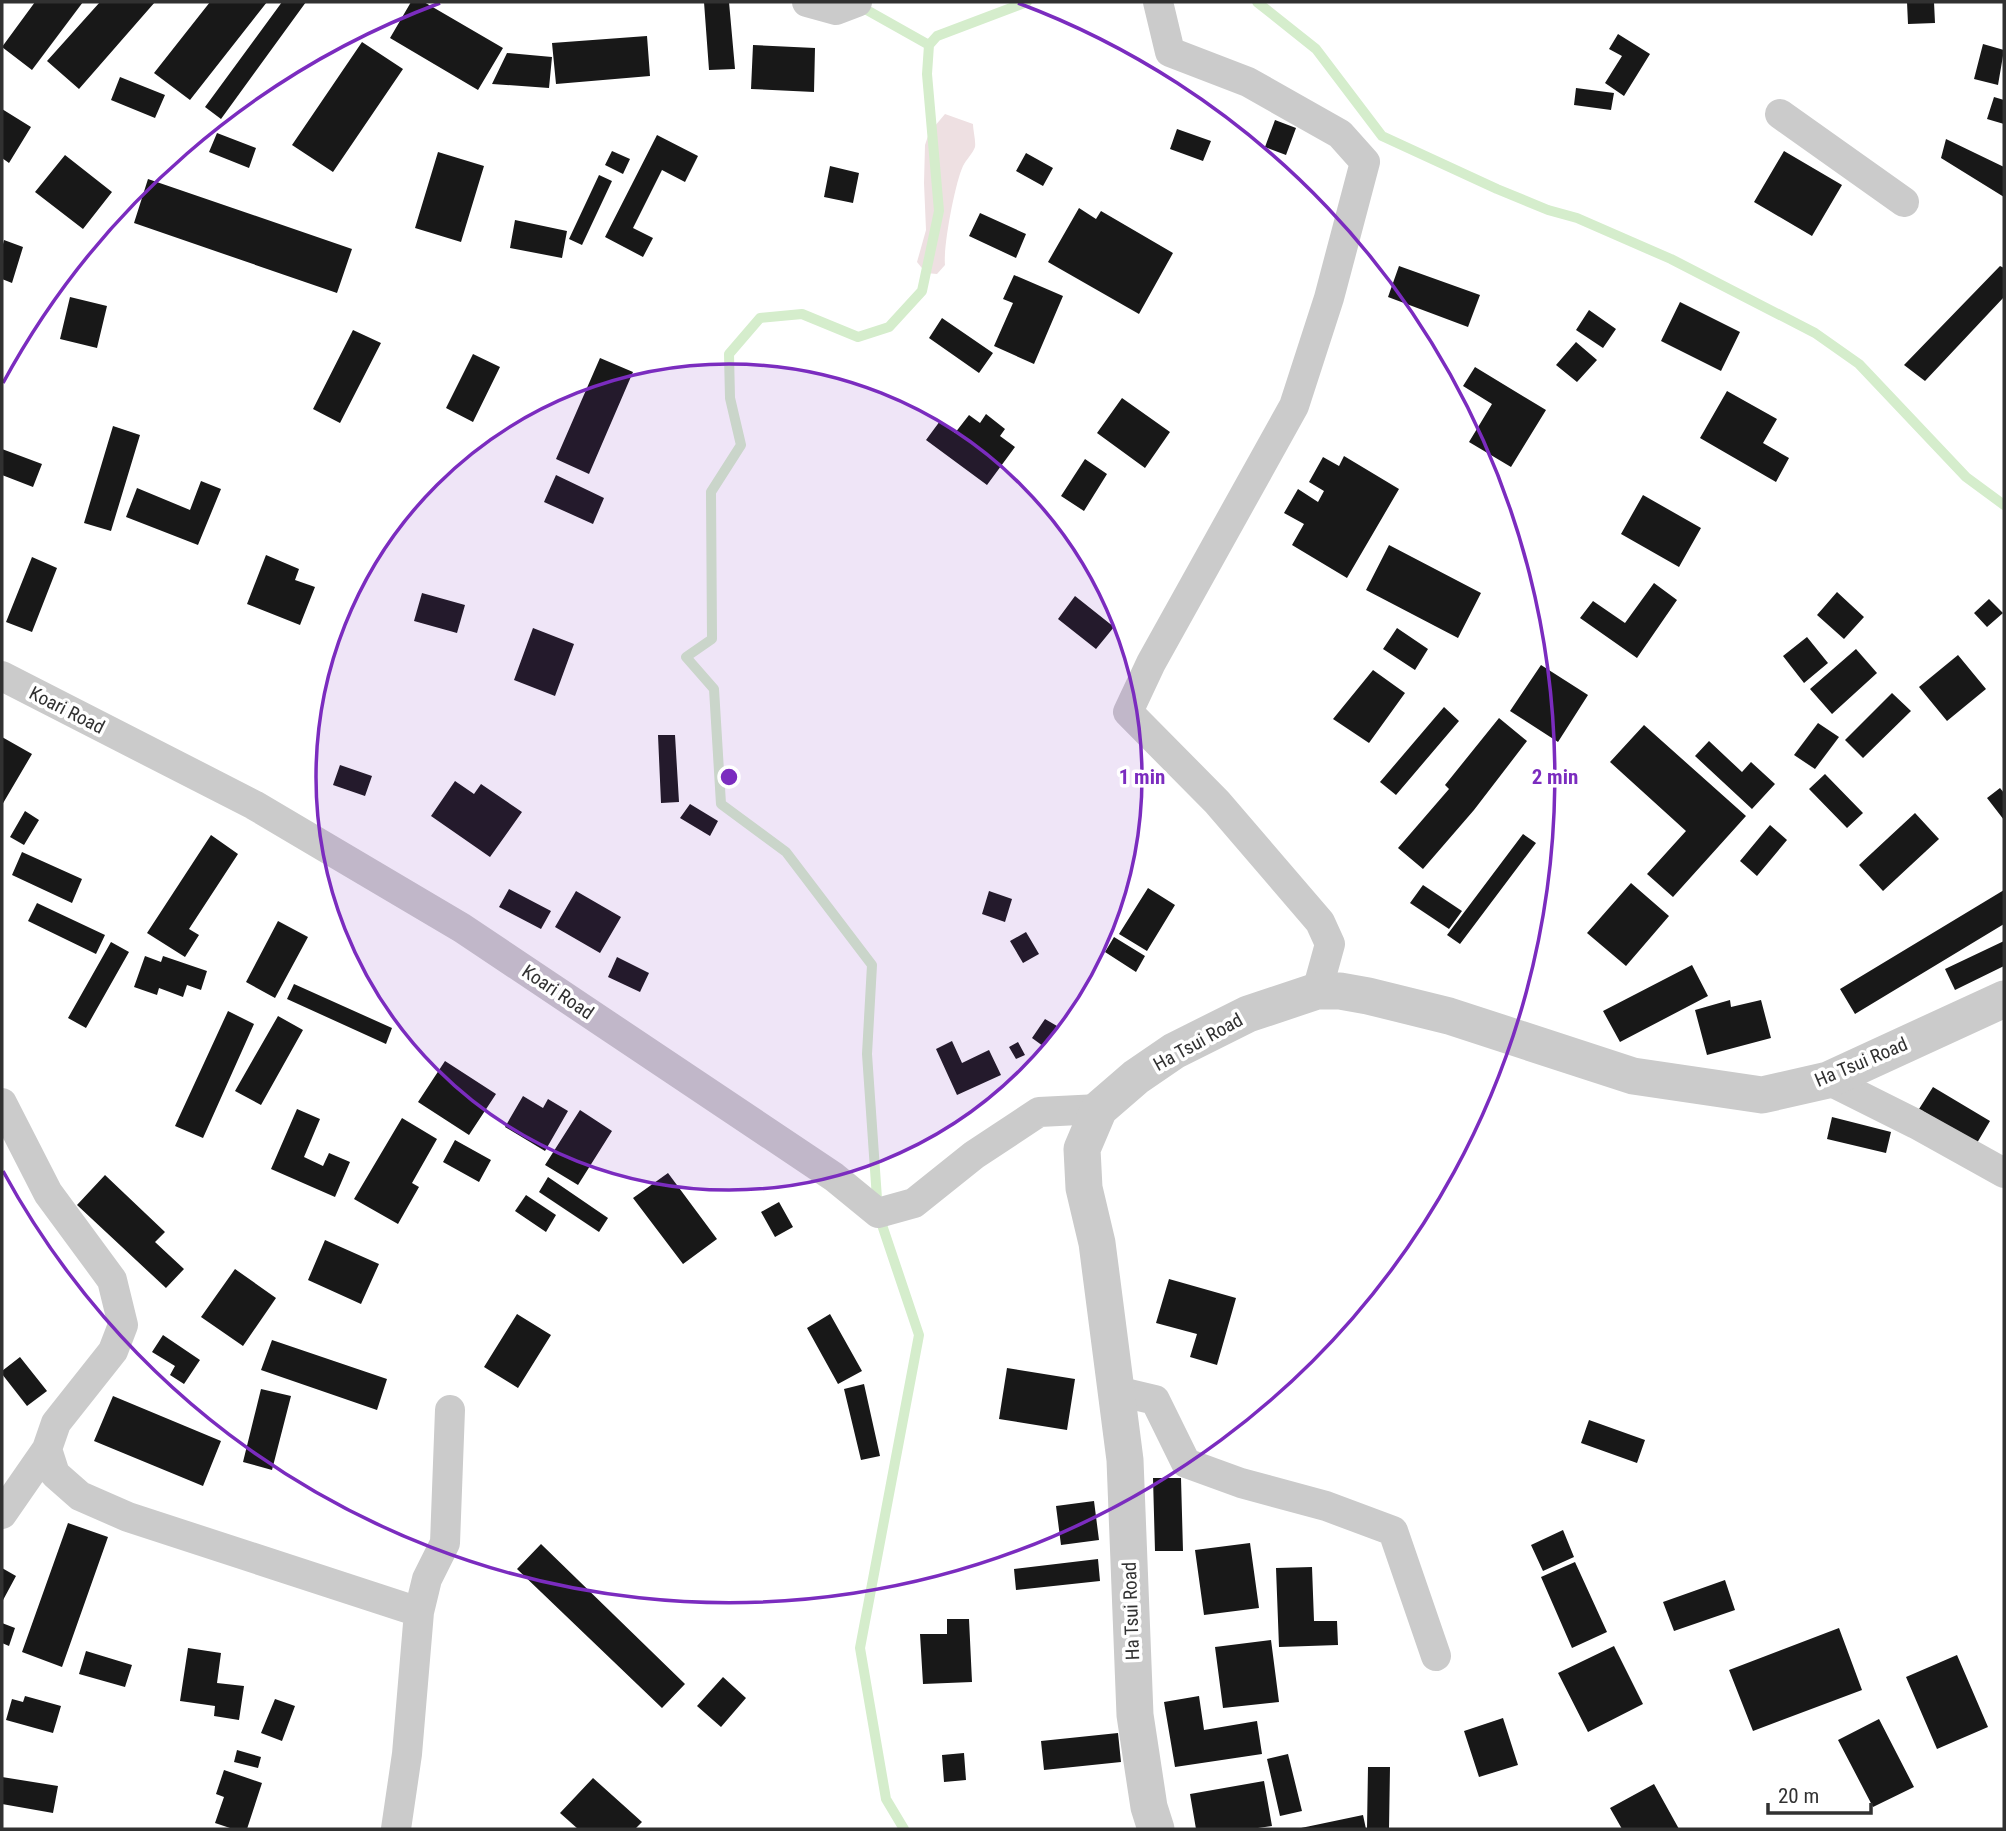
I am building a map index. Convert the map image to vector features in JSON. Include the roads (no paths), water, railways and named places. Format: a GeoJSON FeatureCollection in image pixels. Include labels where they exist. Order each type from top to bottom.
{"type":"FeatureCollection","features":[{"type":"Feature","properties":{"kind":"street"},"geometry":{"type":"LineString","coordinates":[[807,2],[836,10],[857,2]]}},
{"type":"Feature","properties":{"kind":"street"},"geometry":{"type":"LineString","coordinates":[[1158,2],[1170,52],[1248,82],[1340,134],[1364,162],[1348,232],[1294,406],[1151,663],[1128,712],[1217,802],[1320,922],[1330,944],[1317,991]]}},
{"type":"Feature","properties":{"kind":"street"},"geometry":{"type":"LineString","coordinates":[[1780,114],[1904,202]]}},
{"type":"Feature","properties":{"kind":"street","name":"Koari Road"},"geometry":{"type":"LineString","coordinates":[[2,676],[254,805],[462,928],[834,1177],[878,1213],[914,1203],[974,1155],[1039,1112],[1099,1109]]}},
{"type":"Feature","properties":{"kind":"street","name":"Ha Tsui Road"},"geometry":{"type":"LineString","coordinates":[[1156,1829],[1135,1715],[1125,1461],[1097,1243],[1084,1188],[1082,1149],[1099,1109],[1136,1077],[1174,1051],[1248,1014],[1317,991],[1340,991],[1368,996],[1449,1016],[1633,1076],[1762,1095],[1828,1080],[2004,999]]}},
{"type":"Feature","properties":{"kind":"street"},"geometry":{"type":"LineString","coordinates":[[1828,1080],[2004,1173]]}},
{"type":"Feature","properties":{"kind":"street"},"geometry":{"type":"LineString","coordinates":[[2,1103],[48,1193],[112,1280],[123,1325],[113,1351],[56,1423],[47,1449],[2,1514]]}},
{"type":"Feature","properties":{"kind":"street"},"geometry":{"type":"LineString","coordinates":[[1116,1391],[1155,1400],[1186,1463],[1241,1483],[1326,1506],[1394,1531],[1436,1656]]}},
{"type":"Feature","properties":{"kind":"street"},"geometry":{"type":"LineString","coordinates":[[396,1829],[407,1754],[419,1612],[427,1579],[445,1543],[450,1410]]}},
{"type":"Feature","properties":{"kind":"street"},"geometry":{"type":"LineString","coordinates":[[47,1449],[55,1474],[80,1496],[128,1517],[419,1612]]}},
{"type":"Feature","properties":{"kind":"waterway"},"geometry":{"type":"LineString","coordinates":[[929,45],[937,36],[1027,2]]}},
{"type":"Feature","properties":{"kind":"waterway"},"geometry":{"type":"LineString","coordinates":[[1257,2],[1316,49],[1382,136],[1497,189],[1548,210],[1577,218],[1671,259],[1815,333],[1859,364],[1966,477],[2004,505]]}},
{"type":"Feature","properties":{"kind":"waterway"},"geometry":{"type":"LineString","coordinates":[[856,4],[929,45],[927,74],[939,211],[922,291],[889,327],[858,337],[802,314],[760,318],[729,354],[730,398],[741,445],[711,492],[712,639],[686,657],[714,689],[721,804],[786,852],[872,965],[867,1054],[878,1213],[919,1335],[860,1648],[886,1799],[904,1829]]}}]}
